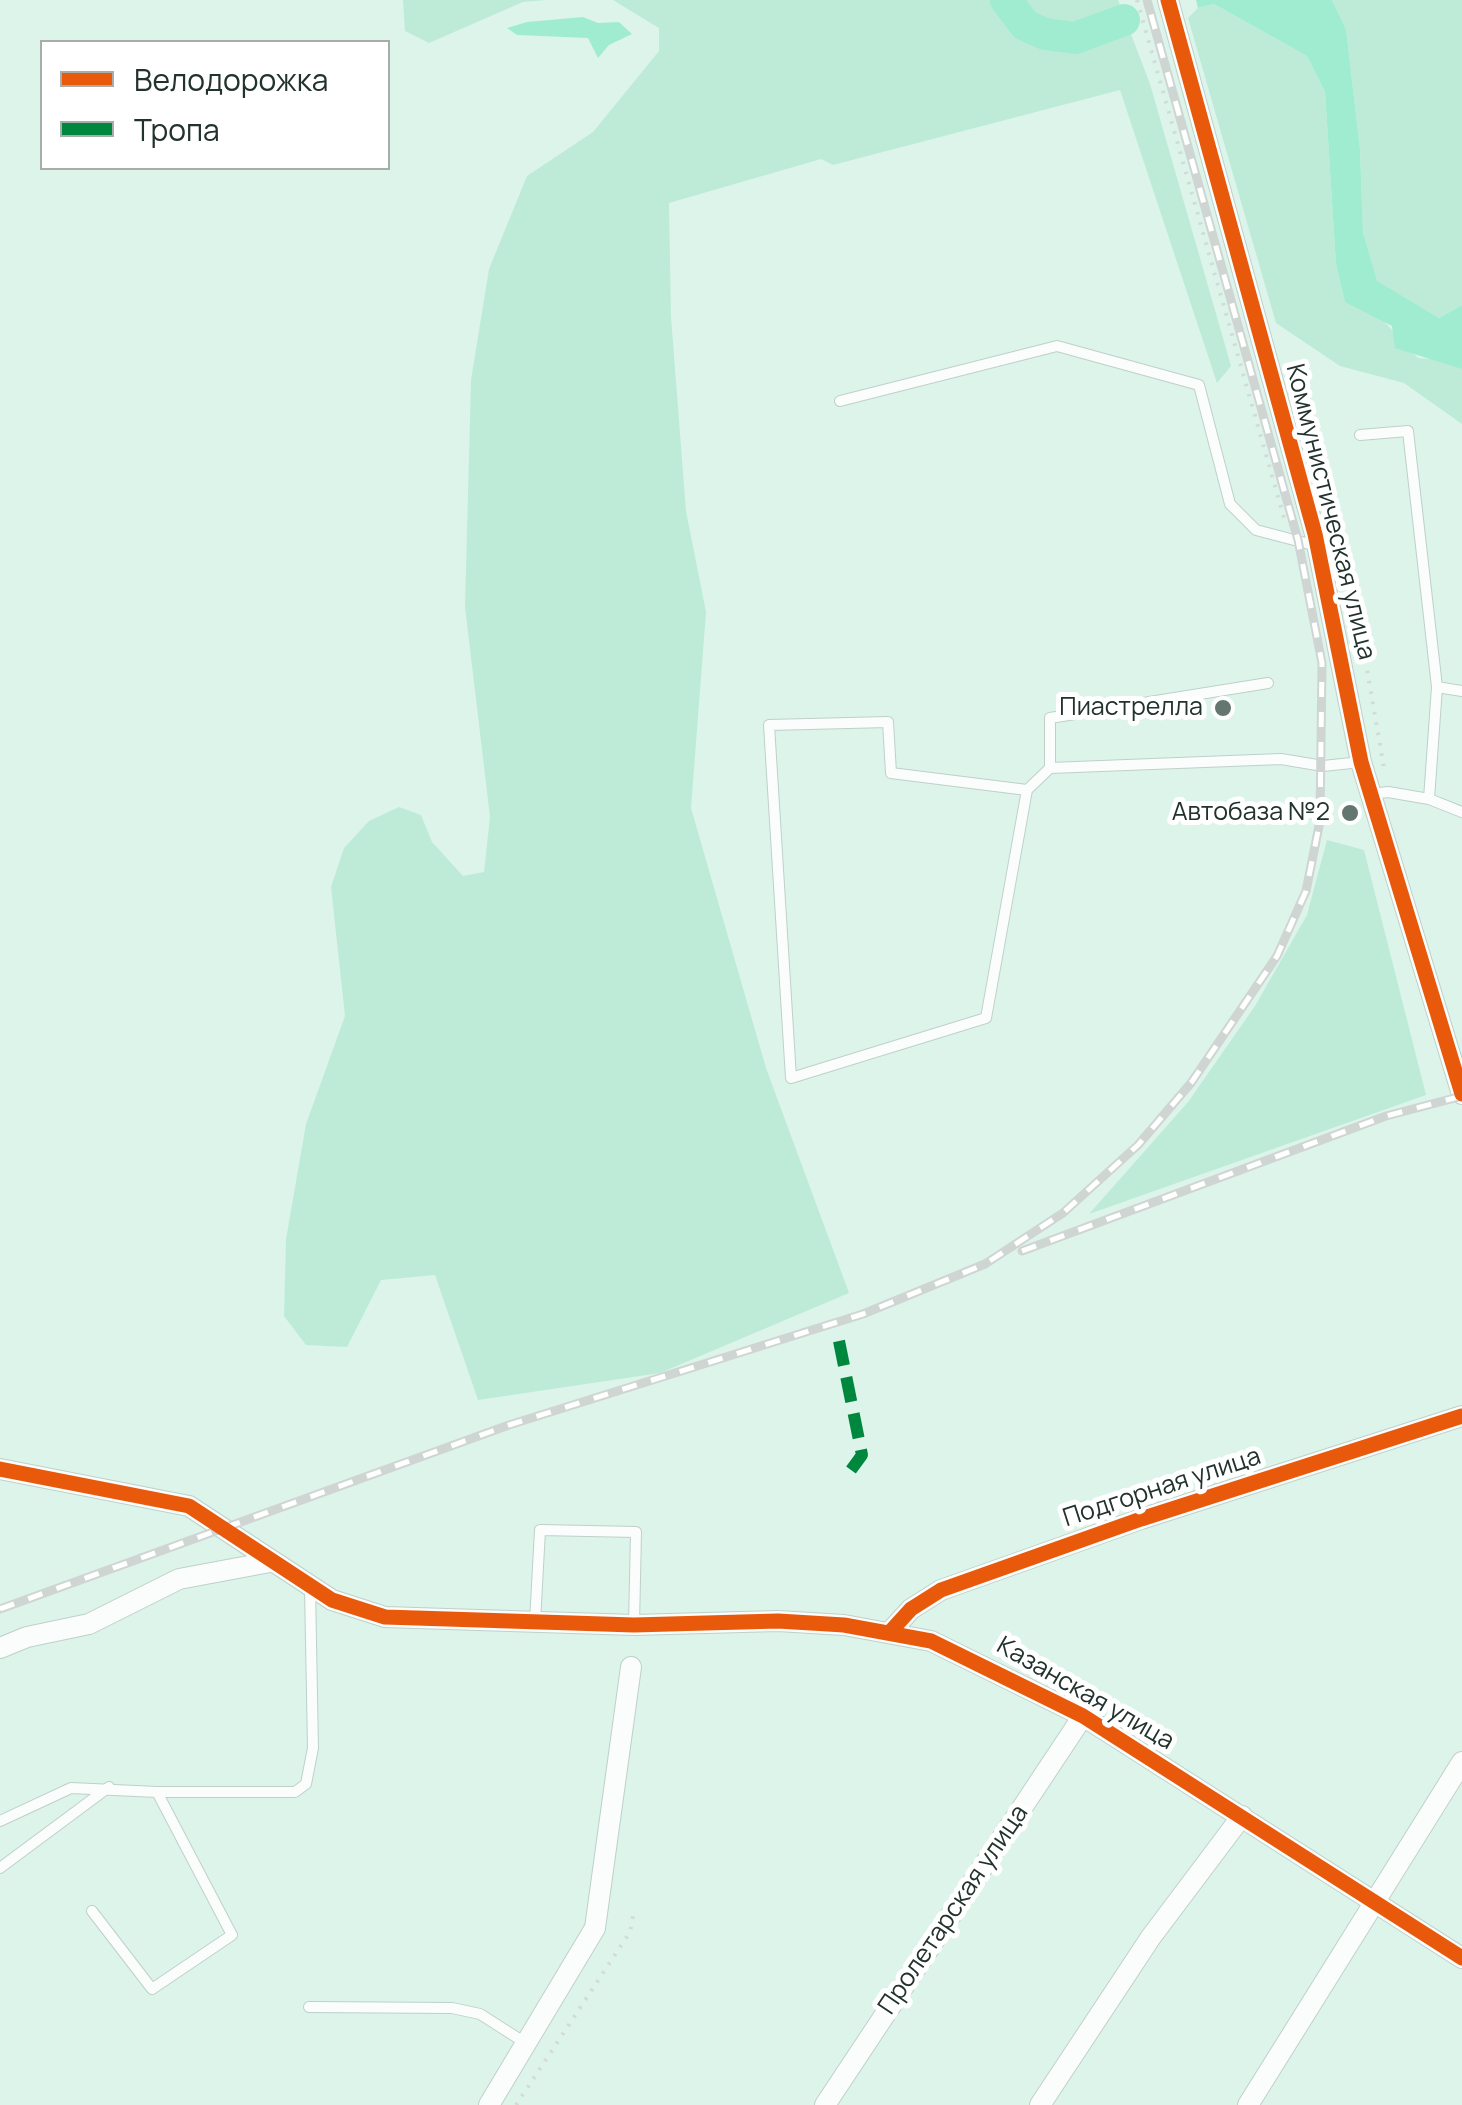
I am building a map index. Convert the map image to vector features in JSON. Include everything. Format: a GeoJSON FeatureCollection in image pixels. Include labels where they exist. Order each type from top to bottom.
{"type":"FeatureCollection","features":[{"type":"Feature","properties":{"kind":"street","name":"Коммунистическая улица"},"geometry":{"type":"LineString","coordinates":[[1168,0],[1318,546],[1361,762],[1462,1094]]}},
{"type":"Feature","properties":{"kind":"street","name":"Подгорная улица"},"geometry":{"type":"LineString","coordinates":[[890,1632],[911,1609],[940,1590],[1141,1519],[1462,1416]]}},
{"type":"Feature","properties":{"kind":"street","name":"Казанская улица"},"geometry":{"type":"LineString","coordinates":[[0,1468],[190,1506],[332,1600],[385,1617],[634,1625],[778,1621],[890,1632],[948,1648],[1083,1716],[1462,1958]]}},
{"type":"Feature","properties":{"kind":"street"},"geometry":{"type":"LineString","coordinates":[[0,1648],[27,1637],[90,1624],[179,1579],[270,1562]]}},
{"type":"Feature","properties":{"kind":"street"},"geometry":{"type":"LineString","coordinates":[[489,2105],[594,1928],[631,1666]]}},
{"type":"Feature","properties":{"kind":"street","name":"Пролетарская улица"},"geometry":{"type":"LineString","coordinates":[[826,2105],[1083,1716]]}},
{"type":"Feature","properties":{"kind":"street"},"geometry":{"type":"LineString","coordinates":[[1248,2105],[1462,1762]]}},
{"type":"Feature","properties":{"kind":"street"},"geometry":{"type":"LineString","coordinates":[[1040,2105],[1152,1937],[1242,1816]]}},
{"type":"Feature","properties":{"kind":"lane"},"geometry":{"type":"LineString","coordinates":[[840,401],[1057,346],[1198,385],[1230,504],[1256,530],[1318,546]]}},
{"type":"Feature","properties":{"kind":"lane"},"geometry":{"type":"LineString","coordinates":[[1360,434],[1408,431],[1437,687],[1429,799]]}},
{"type":"Feature","properties":{"kind":"lane"},"geometry":{"type":"LineString","coordinates":[[1050,768],[1050,718],[1268,683]]}},
{"type":"Feature","properties":{"kind":"lane"},"geometry":{"type":"LineString","coordinates":[[1437,687],[1462,691]]}},
{"type":"Feature","properties":{"kind":"lane"},"geometry":{"type":"LineString","coordinates":[[1027,790],[891,773],[888,722],[770,725],[791,1078],[986,1018],[1027,790],[1050,768],[1281,759],[1323,766],[1361,762]]}},
{"type":"Feature","properties":{"kind":"lane"},"geometry":{"type":"LineString","coordinates":[[1371,794],[1388,792],[1429,799],[1462,812]]}},
{"type":"Feature","properties":{"kind":"lane"},"geometry":{"type":"LineString","coordinates":[[535,1622],[540,1530],[636,1532],[634,1625]]}},
{"type":"Feature","properties":{"kind":"lane"},"geometry":{"type":"LineString","coordinates":[[0,1821],[62,1790],[110,1787],[158,1792],[295,1792],[306,1784],[313,1748],[310,1587]]}},
{"type":"Feature","properties":{"kind":"lane"},"geometry":{"type":"LineString","coordinates":[[0,1868],[110,1787]]}},
{"type":"Feature","properties":{"kind":"lane"},"geometry":{"type":"LineString","coordinates":[[92,1911],[152,1990],[232,1935],[158,1792]]}},
{"type":"Feature","properties":{"kind":"lane"},"geometry":{"type":"LineString","coordinates":[[309,2007],[452,2008],[480,2014],[526,2044]]}},
{"type":"Feature","properties":{"kind":"path"},"geometry":{"type":"LineString","coordinates":[[1137,0],[1284,518]]}},
{"type":"Feature","properties":{"kind":"path"},"geometry":{"type":"LineString","coordinates":[[516,2105],[630,1932],[633,1916]]}},
{"type":"Feature","properties":{"kind":"shaded area"},"geometry":{"type":"Polygon","coordinates":[[[403,0],[546,0],[523,2],[429,43],[405,31],[403,0]]]}},
{"type":"Feature","properties":{"kind":"shaded area"},"geometry":{"type":"Polygon","coordinates":[[[613,0],[1118,0],[1150,84],[1231,366],[1217,383],[1120,90],[833,165],[821,159],[669,203],[671,317],[686,511],[706,612],[691,808],[766,1068],[849,1293],[660,1373],[478,1400],[435,1275],[381,1280],[347,1347],[306,1345],[284,1316],[286,1239],[306,1124],[345,1016],[331,887],[344,848],[369,821],[399,807],[421,815],[432,842],[463,876],[484,872],[490,817],[465,607],[471,380],[489,269],[527,176],[593,132],[659,51],[659,28],[613,0]]]}},
{"type":"Feature","properties":{"kind":"shaded area"},"geometry":{"type":"Polygon","coordinates":[[[1196,0],[1332,0],[1346,29],[1360,149],[1363,232],[1377,281],[1439,318],[1462,305],[1462,369],[1395,348],[1392,326],[1345,302],[1336,264],[1325,92],[1307,56],[1214,4],[1198,8],[1196,0]]]}},
{"type":"Feature","properties":{"kind":"shaded area"},"geometry":{"type":"Polygon","coordinates":[[[1332,0],[1462,0],[1462,305],[1439,318],[1377,282],[1363,232],[1360,149],[1346,29],[1332,0]]]}},
{"type":"Feature","properties":{"kind":"shaded area"},"geometry":{"type":"Polygon","coordinates":[[[1214,4],[1307,56],[1325,92],[1336,264],[1345,301],[1379,316],[1418,358],[1443,360],[1462,369],[1462,424],[1404,383],[1340,366],[1276,323],[1188,18],[1198,8],[1214,4]]]}},
{"type":"Feature","properties":{"kind":"shaded area"},"geometry":{"type":"Polygon","coordinates":[[[583,17],[598,23],[619,22],[632,34],[609,45],[598,58],[588,38],[517,35],[507,28],[527,22],[583,17]]]}},
{"type":"Feature","properties":{"kind":"shaded area"},"geometry":{"type":"Polygon","coordinates":[[[1327,840],[1364,850],[1426,1095],[1089,1214],[1188,1102],[1255,1006],[1307,915],[1327,840]]]}},
{"type":"Feature","properties":{"kind":"waterway"},"geometry":{"type":"LineString","coordinates":[[1006,0],[1025,25],[1045,34],[1075,38],[1124,20]]}},
{"type":"Feature","properties":{"kind":"railway"},"geometry":{"type":"LineString","coordinates":[[0,1609],[509,1425],[863,1314],[985,1264],[1063,1213],[1138,1145],[1191,1083],[1277,956],[1306,891],[1320,821],[1322,663],[1298,540],[1147,0]]}},
{"type":"Feature","properties":{"kind":"railway"},"geometry":{"type":"LineString","coordinates":[[1022,1251],[1386,1116],[1462,1096]]}},
{"type":"Feature","properties":{"kind":"marked path"},"geometry":{"type":"LineString","coordinates":[[839,1341],[862,1455],[851,1470]]}},
{"type":"Feature","properties":{"kind":"cycle path"},"geometry":{"type":"LineString","coordinates":[[1168,0],[1315,534],[1361,762],[1462,1094]]}},
{"type":"Feature","properties":{"kind":"cycle path"},"geometry":{"type":"LineString","coordinates":[[890,1632],[911,1609],[941,1590],[1141,1519],[1462,1416]]}},
{"type":"Feature","properties":{"kind":"cycle path"},"geometry":{"type":"LineString","coordinates":[[0,1469],[189,1506],[332,1600],[385,1617],[634,1625],[778,1621],[844,1625],[931,1641],[1083,1716],[1462,1958]]}},
{"type":"Feature","properties":{"kind":"place","name":"Пиастрелла"},"geometry":{"type":"Point","coordinates":[1223,708]}},
{"type":"Feature","properties":{"kind":"place","name":"Автобаза №2"},"geometry":{"type":"Point","coordinates":[1350,813]}}]}
